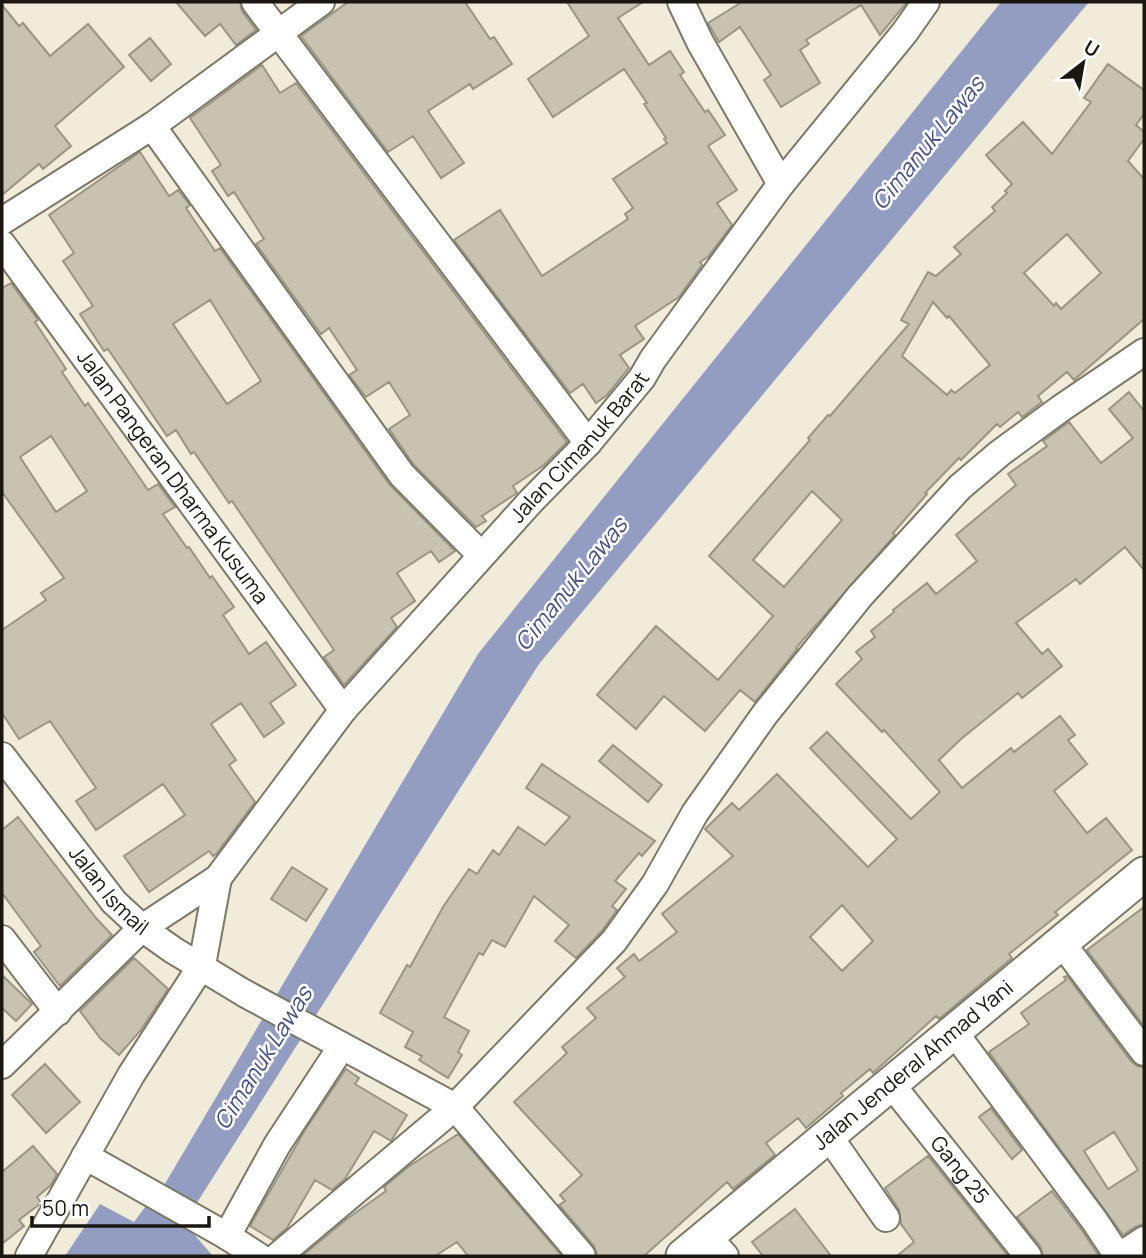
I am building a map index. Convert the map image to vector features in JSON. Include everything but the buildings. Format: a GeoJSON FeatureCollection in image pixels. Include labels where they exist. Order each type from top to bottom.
{"type":"FeatureCollection","features":[{"type":"Feature","properties":{"kind":"main road","name":"Jalan Jenderal Ahmad Yani"},"geometry":{"type":"LineString","coordinates":[[705,1250],[828,1135],[1144,874]]}},
{"type":"Feature","properties":{"kind":"street"},"geometry":{"type":"LineString","coordinates":[[255,2],[588,443]]}},
{"type":"Feature","properties":{"kind":"street"},"geometry":{"type":"LineString","coordinates":[[2,221],[152,126],[321,2]]}},
{"type":"Feature","properties":{"kind":"street"},"geometry":{"type":"LineString","coordinates":[[681,2],[700,42],[781,184]]}},
{"type":"Feature","properties":{"kind":"street","name":"Jalan Cimanuk Barat"},"geometry":{"type":"LineString","coordinates":[[218,877],[343,710],[481,555],[588,443],[642,378],[653,359],[781,184],[905,32],[926,2]]}},
{"type":"Feature","properties":{"kind":"street"},"geometry":{"type":"LineString","coordinates":[[152,126],[402,475],[481,555]]}},
{"type":"Feature","properties":{"kind":"street","name":"Jalan Pangeran Dharma Kusuma"},"geometry":{"type":"LineString","coordinates":[[2,244],[343,710]]}},
{"type":"Feature","properties":{"kind":"street"},"geometry":{"type":"LineString","coordinates":[[278,1256],[455,1107],[614,940],[655,884],[695,813],[758,724],[860,596],[960,487],[1059,409],[1144,352]]}},
{"type":"Feature","properties":{"kind":"street","name":"Jalan Ismail"},"geometry":{"type":"LineString","coordinates":[[2,756],[114,902],[142,928],[244,993],[455,1107]]}},
{"type":"Feature","properties":{"kind":"street"},"geometry":{"type":"LineString","coordinates":[[2,1065],[142,928],[218,877]]}},
{"type":"Feature","properties":{"kind":"street"},"geometry":{"type":"LineString","coordinates":[[29,1256],[131,1075],[202,965],[218,877]]}},
{"type":"Feature","properties":{"kind":"street"},"geometry":{"type":"LineString","coordinates":[[2,939],[58,1012]]}},
{"type":"Feature","properties":{"kind":"street"},"geometry":{"type":"LineString","coordinates":[[1061,942],[1144,1052]]}},
{"type":"Feature","properties":{"kind":"street"},"geometry":{"type":"LineString","coordinates":[[954,1032],[1119,1256],[1144,1240]]}},
{"type":"Feature","properties":{"kind":"street"},"geometry":{"type":"LineString","coordinates":[[215,1230],[277,1145],[336,1043]]}},
{"type":"Feature","properties":{"kind":"street","name":"Gang 25"},"geometry":{"type":"LineString","coordinates":[[891,1084],[1028,1256]]}},
{"type":"Feature","properties":{"kind":"street"},"geometry":{"type":"LineString","coordinates":[[455,1107],[582,1256]]}},
{"type":"Feature","properties":{"kind":"street"},"geometry":{"type":"LineString","coordinates":[[828,1135],[886,1219]]}},
{"type":"Feature","properties":{"kind":"street"},"geometry":{"type":"LineString","coordinates":[[85,1156],[258,1256]]}},
{"type":"Feature","properties":{"kind":"water","name":"Cimanuk Lawas"},"geometry":{"type":"Polygon","coordinates":[[[1001,2],[1089,2],[539,664],[184,1223],[213,1256],[65,1256],[100,1204],[134,1222],[148,1203],[153,1204],[478,654],[1001,2]]]}}]}
